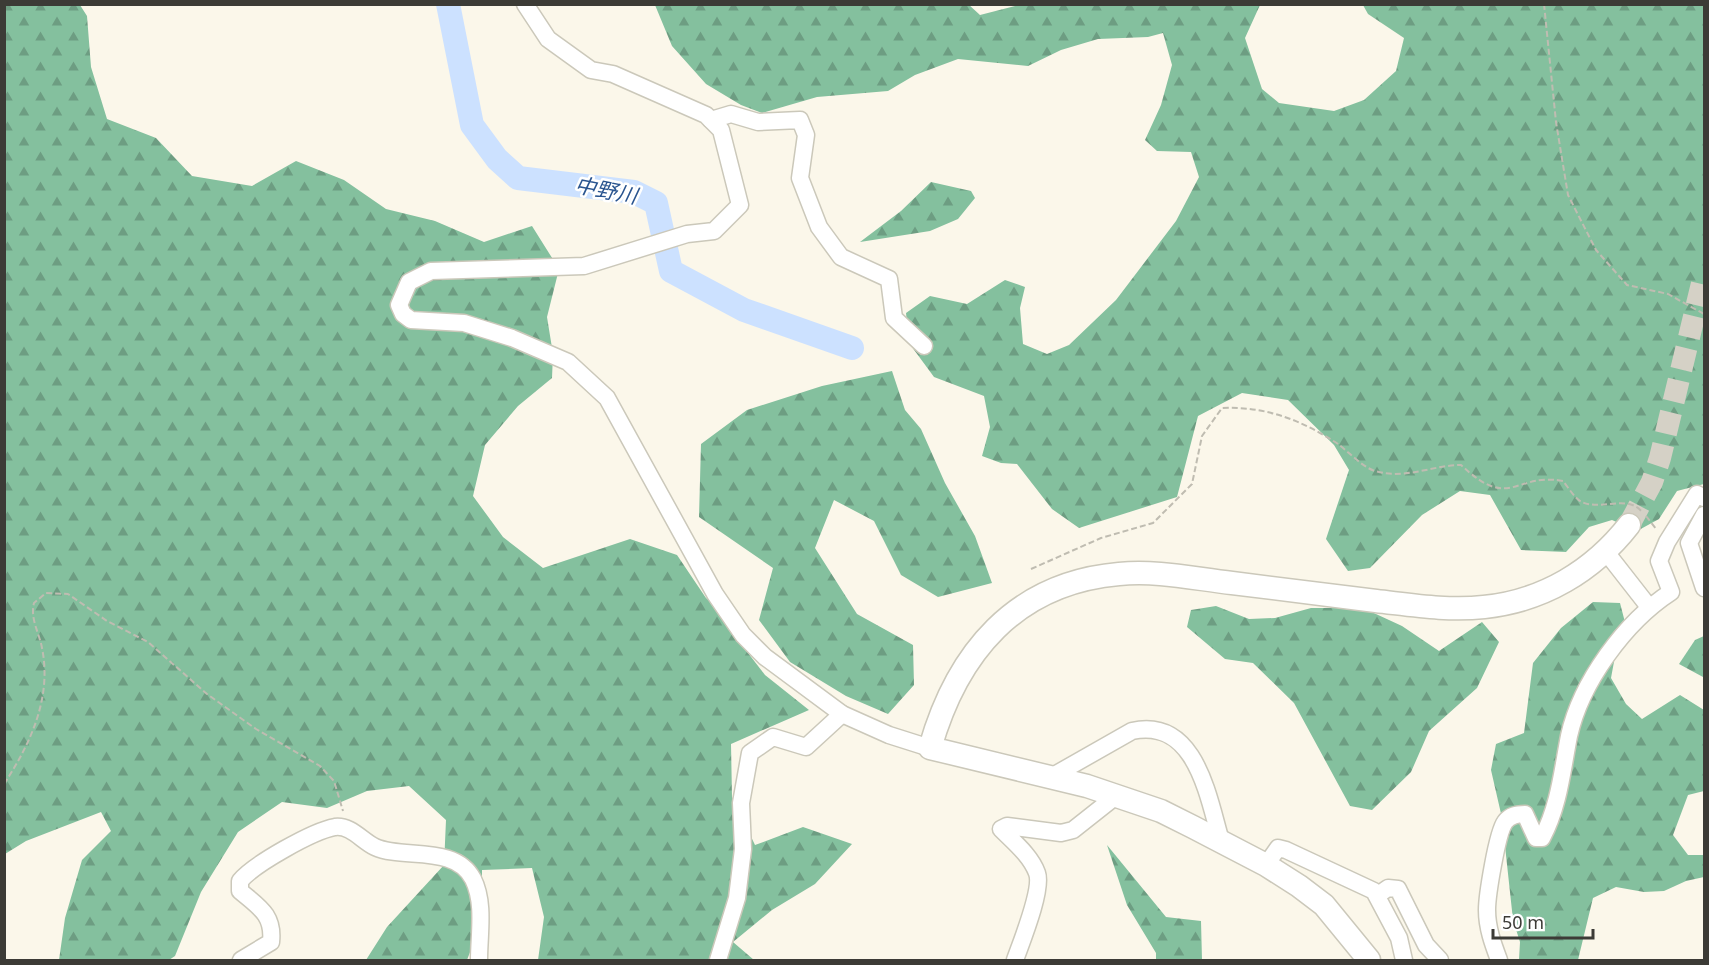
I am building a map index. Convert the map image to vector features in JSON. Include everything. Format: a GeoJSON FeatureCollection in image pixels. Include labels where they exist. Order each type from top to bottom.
{"type":"FeatureCollection","features":[{"type":"Feature","properties":{"kind":"street"},"geometry":{"type":"LineString","coordinates":[[532,7],[548,39],[591,70],[613,74],[706,115],[721,130],[740,205],[714,231],[679,236],[584,267],[431,271],[409,282],[399,305],[403,314],[411,320],[465,323],[512,338],[568,362],[587,378],[607,398],[715,594],[743,635],[765,657],[842,714],[930,748],[1051,777],[1161,812],[1266,865],[1324,905],[1369,960]]}},
{"type":"Feature","properties":{"kind":"street"},"geometry":{"type":"LineString","coordinates":[[711,120],[731,114],[758,122],[800,120],[806,135],[800,178],[819,227],[841,257],[890,279],[894,318],[924,346]]}},
{"type":"Feature","properties":{"kind":"street"},"geometry":{"type":"LineString","coordinates":[[1499,960],[1489,932],[1487,910],[1491,878],[1504,823],[1515,814],[1526,814],[1536,838],[1542,838],[1550,824],[1561,786],[1577,706],[1591,678],[1648,607],[1671,592],[1659,561],[1666,542],[1696,494],[1704,498]]}},
{"type":"Feature","properties":{"kind":"street"},"geometry":{"type":"LineString","coordinates":[[1704,514],[1689,543],[1704,588]]}},
{"type":"Feature","properties":{"kind":"street"},"geometry":{"type":"LineString","coordinates":[[930,748],[956,681],[979,645],[1018,611],[1044,595],[1089,579],[1120,574],[1174,576],[1462,609],[1513,602],[1538,594],[1575,576],[1606,552],[1629,525]]}},
{"type":"Feature","properties":{"kind":"street"},"geometry":{"type":"LineString","coordinates":[[1606,552],[1648,607]]}},
{"type":"Feature","properties":{"kind":"street"},"geometry":{"type":"LineString","coordinates":[[718,960],[737,898],[743,849],[741,803],[750,753],[773,737],[806,747],[842,714]]}},
{"type":"Feature","properties":{"kind":"street"},"geometry":{"type":"LineString","coordinates":[[1051,777],[1132,731],[1144,728],[1161,730],[1172,736],[1192,755],[1200,770],[1221,841]]}},
{"type":"Feature","properties":{"kind":"street"},"geometry":{"type":"LineString","coordinates":[[1016,960],[1037,891],[1039,875],[1029,858],[1001,829],[1007,825],[1061,833],[1072,830],[1116,796]]}},
{"type":"Feature","properties":{"kind":"street"},"geometry":{"type":"LineString","coordinates":[[241,960],[271,942],[272,927],[264,911],[240,891],[240,881],[249,870],[320,832],[337,826],[348,829],[376,848],[438,855],[453,861],[472,876],[480,898],[479,960]]}},
{"type":"Feature","properties":{"kind":"street"},"geometry":{"type":"LineString","coordinates":[[1266,865],[1275,850],[1286,850],[1364,885],[1378,895],[1399,938],[1404,960]]}},
{"type":"Feature","properties":{"kind":"street"},"geometry":{"type":"LineString","coordinates":[[1378,895],[1388,888],[1398,889],[1426,945],[1440,960]]}},
{"type":"Feature","properties":{"kind":"path"},"geometry":{"type":"LineString","coordinates":[[1544,4],[1556,122],[1568,195],[1596,250],[1628,285],[1668,294],[1704,314]]}},
{"type":"Feature","properties":{"kind":"path"},"geometry":{"type":"LineString","coordinates":[[1031,569],[1101,538],[1153,524],[1192,484],[1202,436],[1222,408],[1250,407],[1293,418],[1336,443],[1373,471],[1393,473],[1428,471],[1445,465],[1461,465],[1480,483],[1495,489],[1521,487],[1547,478],[1563,481],[1581,502],[1603,507],[1621,503],[1638,507],[1666,542]]}},
{"type":"Feature","properties":{"kind":"path"},"geometry":{"type":"LineString","coordinates":[[4,784],[28,742],[45,690],[42,647],[31,614],[34,603],[46,593],[68,594],[107,621],[148,642],[207,694],[256,729],[321,766],[334,781],[348,829]]}},
{"type":"Feature","properties":{"kind":"green space"},"geometry":{"type":"Polygon","coordinates":[[[968,4],[980,15],[1023,4],[1260,5],[1245,38],[1262,89],[1279,103],[1334,111],[1364,100],[1396,71],[1404,38],[1368,14],[1363,5],[1704,5],[1704,484],[1677,491],[1659,519],[1637,531],[1612,520],[1589,527],[1566,552],[1521,550],[1490,495],[1460,491],[1422,515],[1370,568],[1348,571],[1326,539],[1349,470],[1334,445],[1288,400],[1242,393],[1198,416],[1177,497],[1079,528],[1052,509],[1017,464],[1001,463],[982,456],[990,427],[984,396],[934,377],[909,343],[906,313],[930,296],[967,304],[1005,280],[1025,287],[1020,308],[1023,344],[1047,354],[1069,345],[1116,300],[1176,221],[1199,177],[1191,152],[1157,151],[1145,140],[1161,105],[1172,65],[1163,33],[1148,37],[1098,39],[1061,50],[1028,66],[958,59],[915,75],[888,91],[817,97],[762,113],[741,105],[706,84],[672,46],[655,5],[968,4]]]}},
{"type":"Feature","properties":{"kind":"green space"},"geometry":{"type":"Polygon","coordinates":[[[4,5],[80,5],[87,16],[91,67],[107,119],[156,138],[192,176],[252,186],[296,161],[344,180],[386,209],[435,221],[484,242],[532,226],[559,269],[547,317],[553,354],[552,378],[518,406],[485,445],[473,496],[503,537],[543,568],[630,539],[677,555],[706,598],[725,612],[745,649],[765,675],[809,710],[731,744],[732,797],[755,845],[803,827],[852,844],[815,884],[772,910],[733,942],[754,960],[538,960],[544,917],[532,868],[482,870],[482,921],[467,960],[366,960],[387,927],[444,865],[446,820],[409,786],[367,791],[327,808],[282,802],[238,832],[201,892],[175,956],[169,960],[59,960],[65,918],[82,860],[111,831],[101,812],[26,841],[5,854],[4,5]]]}},
{"type":"Feature","properties":{"kind":"green space"},"geometry":{"type":"Polygon","coordinates":[[[931,182],[971,191],[975,198],[958,219],[930,231],[860,242],[901,211],[931,182]]]}},
{"type":"Feature","properties":{"kind":"green space"},"geometry":{"type":"Polygon","coordinates":[[[892,371],[905,410],[921,429],[945,483],[975,536],[992,583],[938,597],[901,575],[874,521],[834,500],[815,548],[857,614],[913,645],[914,685],[888,714],[846,696],[790,662],[759,620],[773,568],[699,517],[701,444],[747,410],[822,386],[892,371]]]}},
{"type":"Feature","properties":{"kind":"green space"},"geometry":{"type":"Polygon","coordinates":[[[1593,602],[1620,603],[1627,630],[1616,651],[1611,678],[1626,704],[1642,719],[1680,695],[1704,710],[1704,791],[1688,795],[1673,835],[1688,855],[1704,855],[1704,877],[1686,881],[1664,891],[1644,892],[1616,887],[1593,898],[1578,960],[1519,960],[1520,942],[1513,920],[1502,818],[1491,770],[1496,744],[1524,733],[1533,663],[1561,628],[1593,602]]]}},
{"type":"Feature","properties":{"kind":"green space"},"geometry":{"type":"Polygon","coordinates":[[[1216,606],[1249,619],[1275,618],[1311,608],[1363,608],[1402,626],[1439,651],[1482,622],[1499,642],[1477,688],[1429,731],[1411,772],[1372,810],[1350,806],[1294,703],[1253,663],[1225,659],[1187,627],[1191,610],[1216,606]]]}},
{"type":"Feature","properties":{"kind":"green space"},"geometry":{"type":"Polygon","coordinates":[[[1704,636],[1703,677],[1679,664],[1695,640],[1704,636]]]}},
{"type":"Feature","properties":{"kind":"green space"},"geometry":{"type":"Polygon","coordinates":[[[1107,845],[1166,917],[1201,921],[1202,960],[1156,960],[1156,953],[1127,905],[1107,845]]]}},
{"type":"Feature","properties":{"kind":"waterway","name":"中野川"},"geometry":{"type":"LineString","coordinates":[[448,4],[472,125],[497,159],[518,178],[634,192],[656,203],[671,271],[744,310],[852,348]]}},
{"type":"Feature","properties":{"kind":"tunnel"},"geometry":{"type":"LineString","coordinates":[[1629,525],[1652,482],[1660,458],[1704,275]]}}]}
